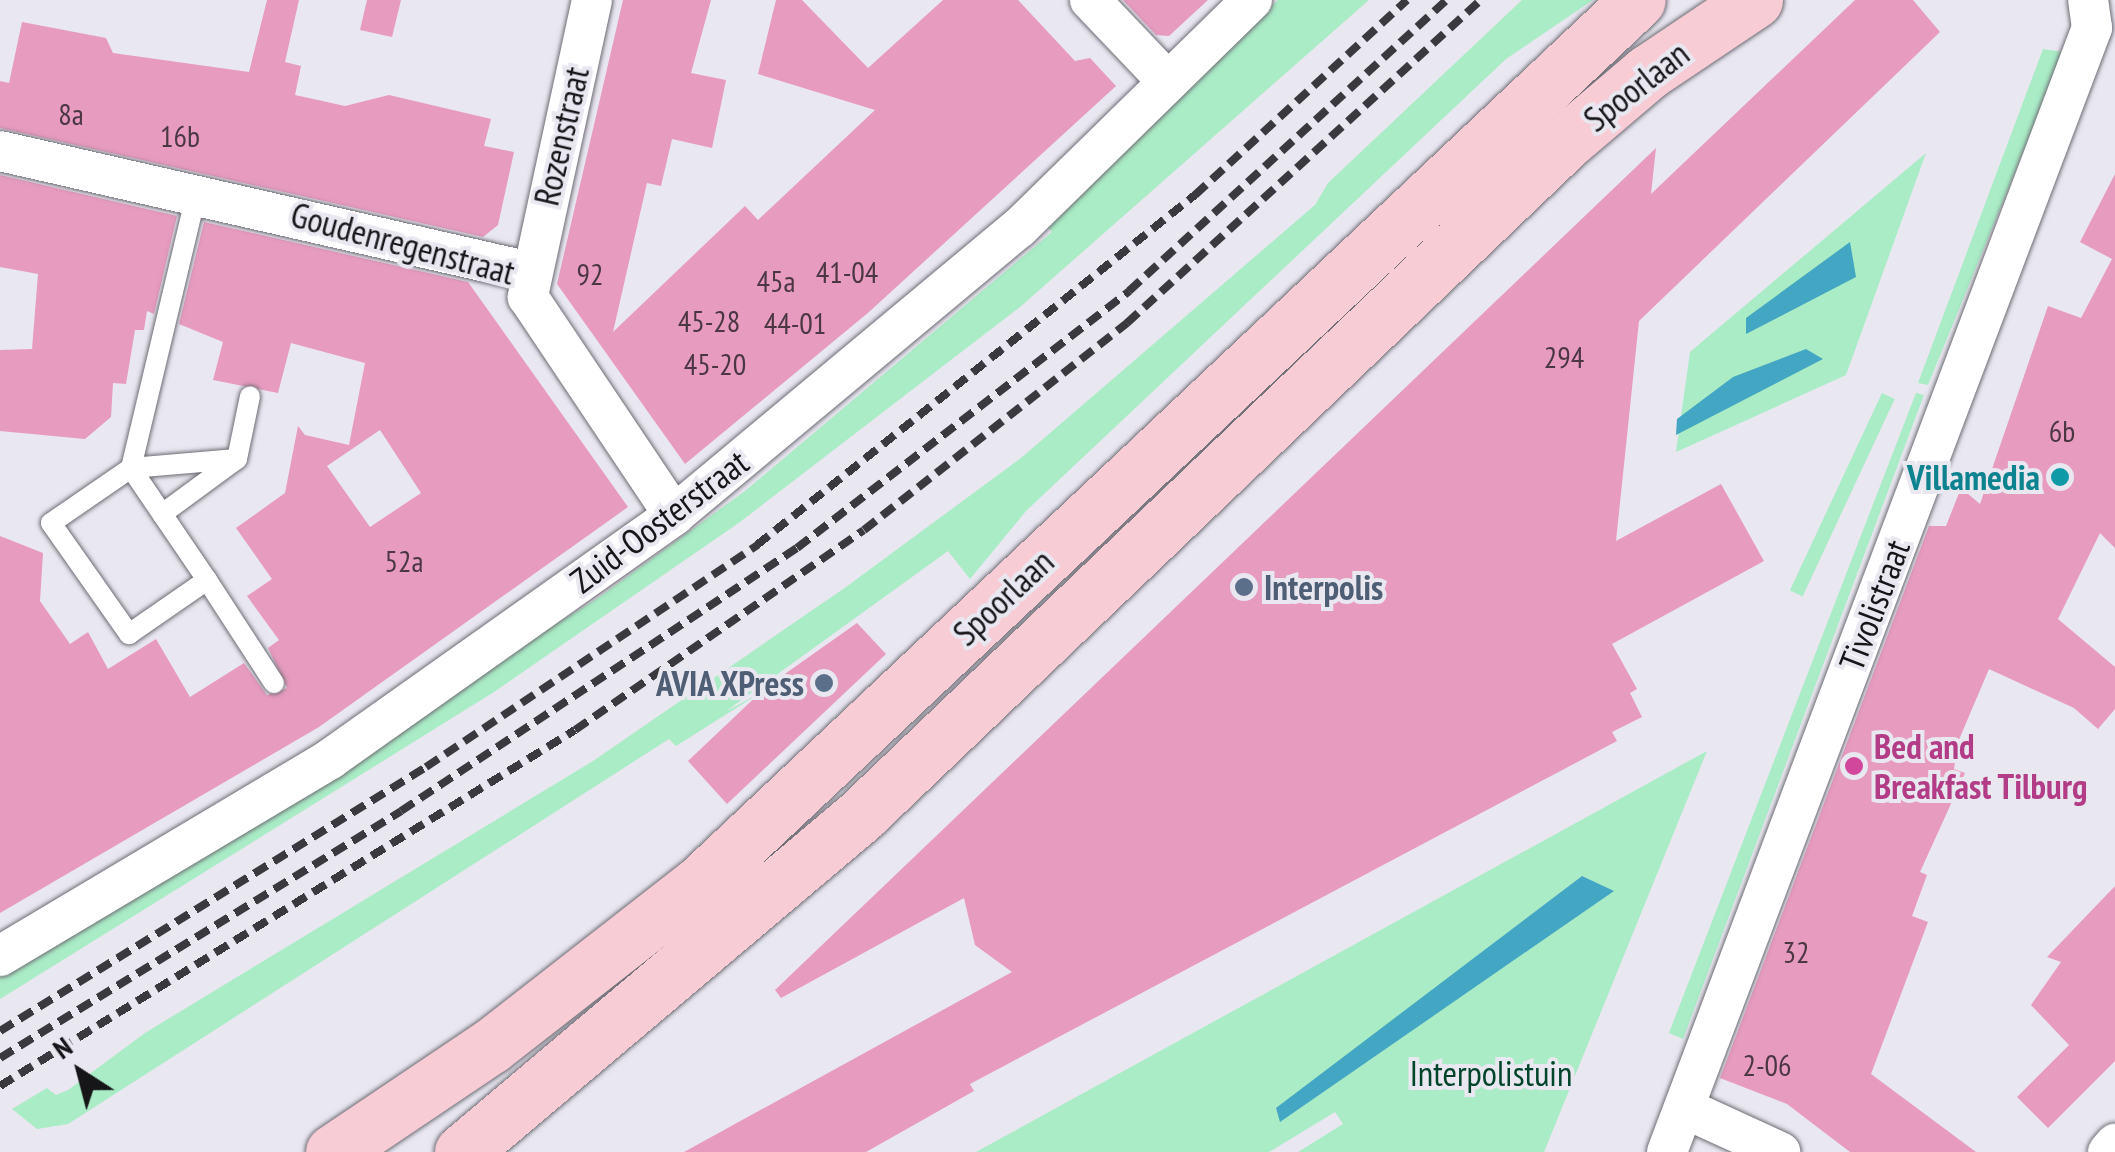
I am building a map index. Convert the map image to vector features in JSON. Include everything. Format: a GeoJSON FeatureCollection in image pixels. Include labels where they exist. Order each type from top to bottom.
{"type":"FeatureCollection","features":[{"type":"Feature","properties":{"kind":"street","name":"Rozenstraat"},"geometry":{"type":"LineString","coordinates":[[530,272],[592,0]]}},
{"type":"Feature","properties":{"kind":"street"},"geometry":{"type":"LineString","coordinates":[[1090,0],[1168,82]]}},
{"type":"Feature","properties":{"kind":"street","name":"Zuid-Oosterstraat"},"geometry":{"type":"LineString","coordinates":[[0,956],[330,759],[674,515],[1018,228],[1252,0]]}},
{"type":"Feature","properties":{"kind":"street","name":"Spoorlaan"},"geometry":{"type":"LineString","coordinates":[[333,1152],[482,1052],[702,881],[1638,0]]}},
{"type":"Feature","properties":{"kind":"street","name":"Spoorlaan"},"geometry":{"type":"LineString","coordinates":[[462,1152],[860,816],[1568,140],[1648,72],[1755,0]]}},
{"type":"Feature","properties":{"kind":"street","name":"Tivolistraat"},"geometry":{"type":"LineString","coordinates":[[1667,1152],[2098,24]]}},
{"type":"Feature","properties":{"kind":"street","name":"Goudenregenstraat"},"geometry":{"type":"LineString","coordinates":[[0,151],[197,191],[530,272],[528,297],[674,515]]}},
{"type":"Feature","properties":{"kind":"street"},"geometry":{"type":"LineString","coordinates":[[1208,404],[1248,446]]}},
{"type":"Feature","properties":{"kind":"street"},"geometry":{"type":"LineString","coordinates":[[1684,1108],[1780,1152]]}},
{"type":"Feature","properties":{"kind":"street"},"geometry":{"type":"LineString","coordinates":[[2108,1152],[2115,1144]]}},
{"type":"Feature","properties":{"kind":"lane"},"geometry":{"type":"LineString","coordinates":[[197,191],[132,468],[274,684]]}},
{"type":"Feature","properties":{"kind":"lane"},"geometry":{"type":"LineString","coordinates":[[162,514],[237,459],[250,396]]}},
{"type":"Feature","properties":{"kind":"lane"},"geometry":{"type":"LineString","coordinates":[[207,580],[130,634],[51,523],[132,468],[237,459]]}},
{"type":"Feature","properties":{"kind":"green space"},"geometry":{"type":"Polygon","coordinates":[[[1278,0],[1369,0],[1020,307],[740,522],[494,692],[0,999],[0,972],[598,598],[745,491],[1052,232],[1042,219],[1278,0]]]}},
{"type":"Feature","properties":{"kind":"green space"},"geometry":{"type":"Polygon","coordinates":[[[1522,0],[1593,0],[1506,59],[1026,511],[970,579],[948,551],[725,712],[760,693],[676,746],[669,739],[68,1124],[37,1129],[12,1109],[47,1088],[56,1095],[68,1090],[145,1033],[593,761],[846,587],[1021,458],[1315,205],[1328,183],[1522,0]]]}},
{"type":"Feature","properties":{"kind":"green space"},"geometry":{"type":"Polygon","coordinates":[[[2043,49],[2063,52],[1928,385],[1918,383],[2043,49]]]}},
{"type":"Feature","properties":{"kind":"green space"},"geometry":{"type":"Polygon","coordinates":[[[1926,153],[1846,375],[1676,452],[1690,352],[1926,153]]]}},
{"type":"Feature","properties":{"kind":"green space"},"geometry":{"type":"Polygon","coordinates":[[[1882,393],[1895,399],[1803,596],[1790,591],[1882,393]]]}},
{"type":"Feature","properties":{"kind":"green space"},"geometry":{"type":"Polygon","coordinates":[[[1916,393],[1924,395],[1683,1039],[1669,1033],[1916,393]]]}},
{"type":"Feature","properties":{"kind":"green space","name":"Interpolistuin"},"geometry":{"type":"Polygon","coordinates":[[[1707,751],[1544,1152],[1298,1152],[1343,1124],[1335,1112],[1269,1152],[976,1152],[1707,751]],[[1582,876],[1276,1109],[1281,1121],[1613,891],[1582,876]]]}},
{"type":"Feature","properties":{"kind":"water"},"geometry":{"type":"Polygon","coordinates":[[[1850,242],[1856,277],[1746,334],[1746,318],[1850,242]]]}},
{"type":"Feature","properties":{"kind":"water"},"geometry":{"type":"Polygon","coordinates":[[[1806,349],[1823,359],[1676,435],[1677,419],[1733,377],[1806,349]]]}},
{"type":"Feature","properties":{"kind":"water"},"geometry":{"type":"Polygon","coordinates":[[[1582,876],[1614,891],[1280,1122],[1276,1108],[1582,876]]]}},
{"type":"Feature","properties":{"kind":"building"},"geometry":{"type":"Polygon","coordinates":[[[267,0],[299,0],[285,62],[301,66],[295,95],[345,106],[389,95],[491,119],[484,146],[514,152],[498,225],[483,237],[0,128],[0,81],[9,83],[22,22],[106,38],[113,53],[249,72],[267,0]]]}},
{"type":"Feature","properties":{"kind":"building"},"geometry":{"type":"Polygon","coordinates":[[[367,0],[401,0],[392,37],[360,30],[367,0]]]}},
{"type":"Feature","properties":{"kind":"building"},"geometry":{"type":"Polygon","coordinates":[[[623,0],[711,0],[691,73],[726,80],[712,148],[672,139],[661,186],[647,183],[613,332],[745,206],[758,220],[875,110],[758,74],[776,0],[802,0],[868,68],[943,0],[1018,0],[1075,61],[1090,58],[1116,86],[869,312],[685,464],[557,284],[623,0]]]}},
{"type":"Feature","properties":{"kind":"building"},"geometry":{"type":"Polygon","coordinates":[[[1123,0],[1208,0],[1169,36],[1156,35],[1123,0]]]}},
{"type":"Feature","properties":{"kind":"building"},"geometry":{"type":"Polygon","coordinates":[[[1855,0],[1913,0],[1940,32],[1639,321],[1616,541],[1721,484],[1764,561],[1612,644],[1637,689],[1630,693],[1642,717],[1612,732],[1617,741],[970,1084],[974,1091],[866,1152],[684,1152],[1012,972],[975,945],[964,898],[781,998],[775,990],[1656,148],[1651,194],[1855,0]]]}},
{"type":"Feature","properties":{"kind":"building"},"geometry":{"type":"Polygon","coordinates":[[[2115,174],[2115,548],[2100,533],[2058,619],[2115,667],[2115,709],[2098,729],[2074,708],[1989,669],[1958,742],[1954,769],[1965,773],[1920,872],[1927,875],[1912,916],[1928,922],[1871,1074],[1976,1152],[1850,1152],[1787,1104],[1720,1078],[1929,526],[1946,526],[1961,488],[1980,504],[2048,306],[2081,318],[2112,259],[2080,242],[2115,174]]]}},
{"type":"Feature","properties":{"kind":"building"},"geometry":{"type":"Polygon","coordinates":[[[0,175],[177,216],[154,314],[147,311],[144,330],[135,330],[126,384],[113,383],[111,417],[85,439],[0,431],[0,350],[32,349],[38,274],[0,267],[0,175]]]}},
{"type":"Feature","properties":{"kind":"building"},"geometry":{"type":"Polygon","coordinates":[[[204,222],[468,282],[628,507],[319,727],[0,913],[0,536],[43,553],[40,601],[70,644],[88,632],[108,669],[156,639],[190,697],[244,663],[267,695],[287,688],[268,648],[279,640],[247,596],[272,579],[236,528],[285,493],[298,426],[305,435],[349,445],[365,363],[291,343],[278,393],[213,380],[223,342],[179,324],[204,222]],[[380,430],[327,466],[370,527],[421,493],[380,430]]]}},
{"type":"Feature","properties":{"kind":"building"},"geometry":{"type":"Polygon","coordinates":[[[857,623],[886,654],[727,804],[688,761],[765,688],[857,623]]]}},
{"type":"Feature","properties":{"kind":"building"},"geometry":{"type":"Polygon","coordinates":[[[2115,886],[2115,1061],[2048,1128],[2017,1097],[2069,1045],[2031,1005],[2061,962],[2047,957],[2115,886]]]}},
{"type":"Feature","properties":{"kind":"railway"},"geometry":{"type":"LineString","coordinates":[[0,1031],[426,767],[757,545],[1195,195],[1407,0]]}},
{"type":"Feature","properties":{"kind":"railway"},"geometry":{"type":"LineString","coordinates":[[0,1058],[401,811],[797,548],[1129,291],[1447,0]]}},
{"type":"Feature","properties":{"kind":"railway"},"geometry":{"type":"LineString","coordinates":[[0,1086],[575,730],[864,530],[1127,323],[1481,0]]}},
{"type":"Feature","properties":{"kind":"place","name":"Villamedia"},"geometry":{"type":"Point","coordinates":[2060,477]}},
{"type":"Feature","properties":{"kind":"place","name":"Interpolis"},"geometry":{"type":"Point","coordinates":[1244,587]}},
{"type":"Feature","properties":{"kind":"place","name":"AVIA XPress"},"geometry":{"type":"Point","coordinates":[824,683]}},
{"type":"Feature","properties":{"kind":"place","name":"Bed and Breakfast Tilburg"},"geometry":{"type":"Point","coordinates":[1854,766]}}]}
